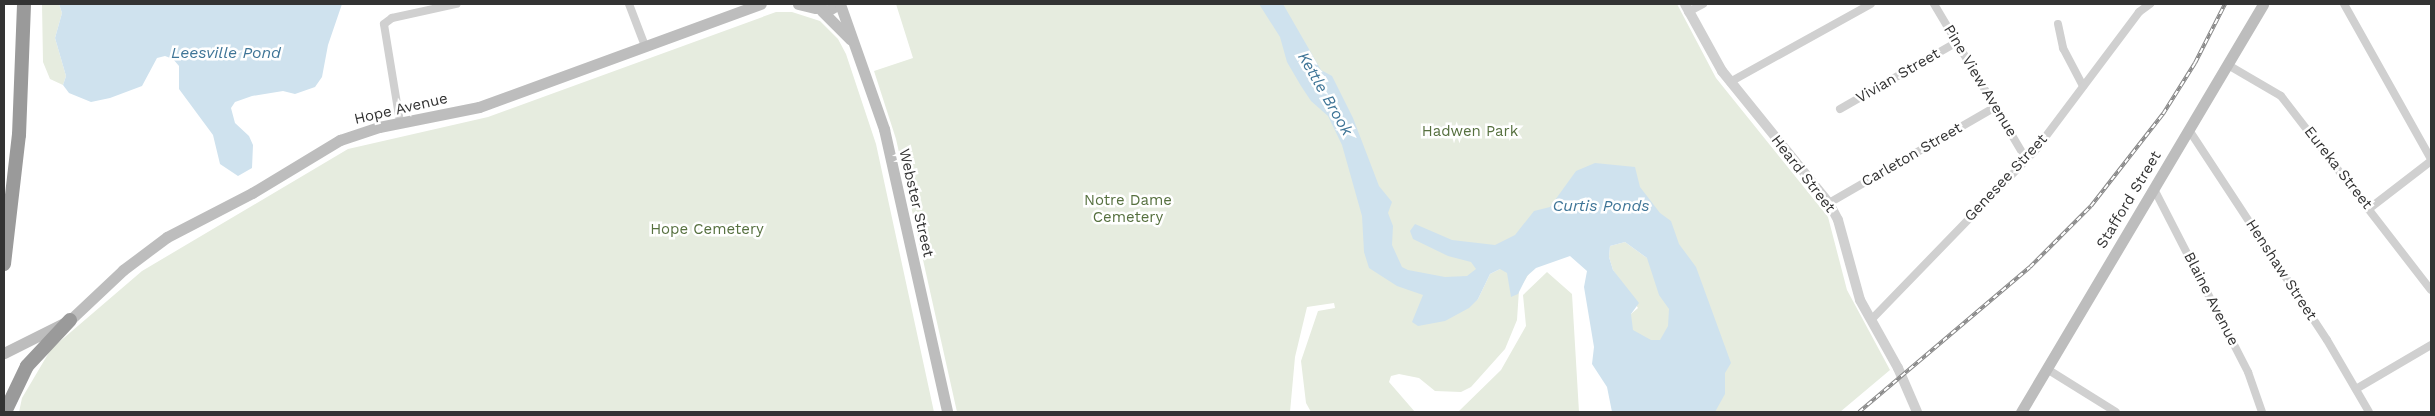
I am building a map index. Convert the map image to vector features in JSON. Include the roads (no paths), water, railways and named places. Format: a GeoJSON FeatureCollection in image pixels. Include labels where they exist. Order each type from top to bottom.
{"type":"FeatureCollection","features":[{"type":"Feature","properties":{"kind":"highway"},"geometry":{"type":"LineString","coordinates":[[4,264],[20,112],[24,4]]}},
{"type":"Feature","properties":{"kind":"highway"},"geometry":{"type":"LineString","coordinates":[[5,412],[27,366],[70,320]]}},
{"type":"Feature","properties":{"kind":"main road","name":"Hope Avenue"},"geometry":{"type":"LineString","coordinates":[[4,353],[70,320],[130,264],[175,232],[252,193],[340,140],[400,122],[479,106],[761,4]]}},
{"type":"Feature","properties":{"kind":"main road"},"geometry":{"type":"LineString","coordinates":[[798,4],[831,10],[840,4]]}},
{"type":"Feature","properties":{"kind":"main road","name":"Webster Street"},"geometry":{"type":"LineString","coordinates":[[840,4],[884,129],[948,412]]}},
{"type":"Feature","properties":{"kind":"main road","name":"Stafford Street"},"geometry":{"type":"LineString","coordinates":[[2021,412],[2263,4]]}},
{"type":"Feature","properties":{"kind":"main road"},"geometry":{"type":"LineString","coordinates":[[817,7],[841,27],[855,46]]}},
{"type":"Feature","properties":{"kind":"street"},"geometry":{"type":"LineString","coordinates":[[400,122],[384,24],[392,18],[456,4]]}},
{"type":"Feature","properties":{"kind":"street"},"geometry":{"type":"LineString","coordinates":[[629,4],[645,46]]}},
{"type":"Feature","properties":{"kind":"street"},"geometry":{"type":"LineString","coordinates":[[1686,8],[1703,4]]}},
{"type":"Feature","properties":{"kind":"street"},"geometry":{"type":"LineString","coordinates":[[1730,82],[1871,4]]}},
{"type":"Feature","properties":{"kind":"street","name":"Pine View Avenue"},"geometry":{"type":"LineString","coordinates":[[1934,4],[2026,159]]}},
{"type":"Feature","properties":{"kind":"street"},"geometry":{"type":"LineString","coordinates":[[2134,4],[2140,12]]}},
{"type":"Feature","properties":{"kind":"street","name":"Genesee Street"},"geometry":{"type":"LineString","coordinates":[[1871,320],[2026,159],[2140,12],[2150,4]]}},
{"type":"Feature","properties":{"kind":"street"},"geometry":{"type":"LineString","coordinates":[[2344,4],[2431,160],[2370,208]]}},
{"type":"Feature","properties":{"kind":"street","name":"Heard Street"},"geometry":{"type":"LineString","coordinates":[[1686,8],[1730,82],[1829,203],[1838,220],[1854,284],[1871,320],[1898,368],[1917,412]]}},
{"type":"Feature","properties":{"kind":"street"},"geometry":{"type":"LineString","coordinates":[[2058,24],[2062,48],[2084,86]]}},
{"type":"Feature","properties":{"kind":"street","name":"Vivian Street"},"geometry":{"type":"LineString","coordinates":[[1840,109],[1957,42]]}},
{"type":"Feature","properties":{"kind":"street","name":"Eureka Street"},"geometry":{"type":"LineString","coordinates":[[2228,65],[2281,96],[2370,208],[2431,290]]}},
{"type":"Feature","properties":{"kind":"street","name":"Carleton Street"},"geometry":{"type":"LineString","coordinates":[[1829,203],[1996,107]]}},
{"type":"Feature","properties":{"kind":"street","name":"Henshaw Street"},"geometry":{"type":"LineString","coordinates":[[2188,130],[2313,318],[2369,412]]}},
{"type":"Feature","properties":{"kind":"street","name":"Blaine Avenue"},"geometry":{"type":"LineString","coordinates":[[2154,189],[2248,372],[2262,412]]}},
{"type":"Feature","properties":{"kind":"street"},"geometry":{"type":"LineString","coordinates":[[2356,389],[2431,345]]}},
{"type":"Feature","properties":{"kind":"street"},"geometry":{"type":"LineString","coordinates":[[2047,369],[2116,412]]}},
{"type":"Feature","properties":{"kind":"water","name":"Leesville Pond"},"geometry":{"type":"Polygon","coordinates":[[[59,4],[342,4],[328,45],[322,77],[315,87],[295,94],[283,91],[252,96],[235,102],[231,108],[235,123],[249,136],[253,145],[252,168],[238,176],[220,164],[213,135],[179,89],[179,66],[173,59],[165,56],[157,58],[142,86],[110,98],[91,102],[69,93],[63,85],[66,76],[55,38],[62,13],[59,4]]]}},
{"type":"Feature","properties":{"kind":"water","name":"Curtis Ponds"},"geometry":{"type":"Polygon","coordinates":[[[1259,4],[1283,4],[1321,70],[1332,76],[1353,118],[1379,186],[1392,202],[1388,213],[1393,226],[1392,245],[1402,267],[1408,270],[1445,277],[1467,276],[1476,269],[1471,262],[1448,256],[1413,239],[1410,231],[1415,224],[1452,240],[1495,245],[1515,235],[1534,211],[1550,207],[1576,171],[1595,163],[1635,167],[1640,187],[1660,213],[1671,221],[1679,244],[1696,267],[1731,363],[1725,373],[1725,394],[1715,412],[1612,412],[1607,387],[1592,364],[1594,347],[1584,287],[1587,271],[1570,256],[1536,268],[1527,276],[1518,294],[1511,297],[1507,273],[1500,269],[1490,274],[1478,299],[1469,308],[1445,321],[1418,326],[1412,322],[1423,295],[1397,286],[1369,268],[1364,252],[1362,216],[1342,145],[1328,116],[1311,101],[1287,62],[1280,37],[1259,4]],[[1625,242],[1610,246],[1609,257],[1613,270],[1639,303],[1631,314],[1633,330],[1651,340],[1660,340],[1668,326],[1669,309],[1659,295],[1647,258],[1625,242]]]}},
{"type":"Feature","properties":{"kind":"railway"},"geometry":{"type":"LineString","coordinates":[[1859,412],[2030,267],[2091,206],[2163,114],[2195,63],[2225,4]]}},
{"type":"Feature","properties":{"kind":"water label","name":"Kettle Brook"},"geometry":{"type":"Point","coordinates":[1325,94]}},
{"type":"Feature","properties":{"kind":"park label","name":"Hadwen Park"},"geometry":{"type":"Point","coordinates":[1470,132]}},
{"type":"Feature","properties":{"kind":"park label","name":"Notre Dame Cemetery"},"geometry":{"type":"Point","coordinates":[1128,208]}},
{"type":"Feature","properties":{"kind":"park label","name":"Hope Cemetery"},"geometry":{"type":"Point","coordinates":[707,230]}}]}
